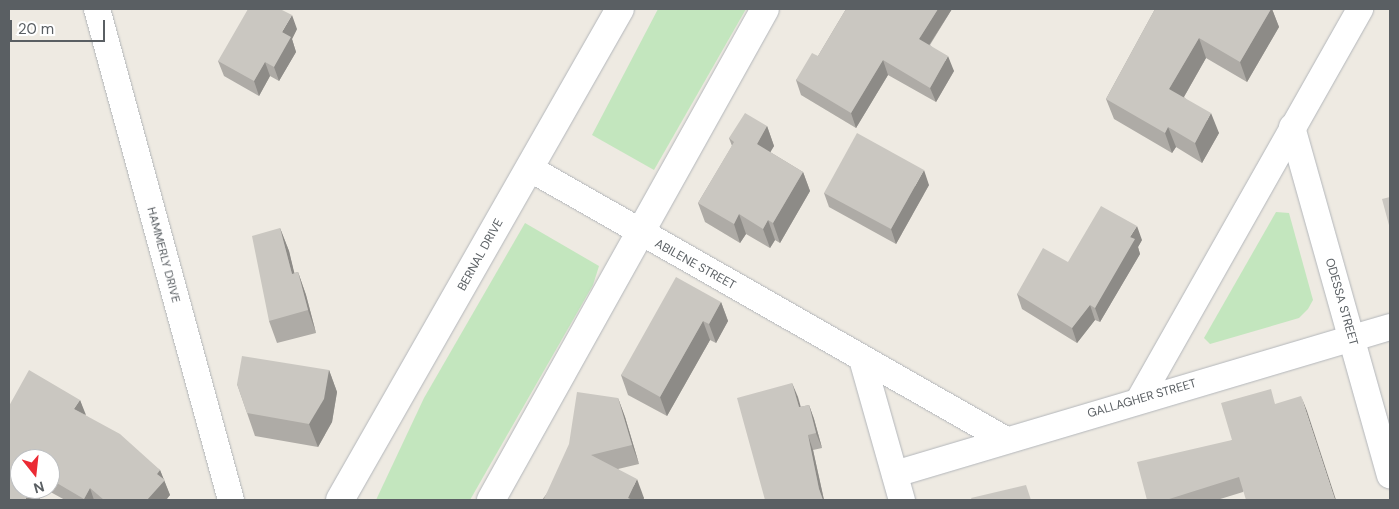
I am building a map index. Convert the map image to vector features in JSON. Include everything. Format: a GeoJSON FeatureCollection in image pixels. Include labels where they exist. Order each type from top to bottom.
{"type":"FeatureCollection","features":[{"type":"Feature","properties":{"kind":"street","name":"HAMMERLY DRIVE"},"geometry":{"type":"LineString","coordinates":[[97,9],[231,500]]}},
{"type":"Feature","properties":{"kind":"street","name":"BERNAL DRIVE"},"geometry":{"type":"LineString","coordinates":[[340,500],[620,9]]}},
{"type":"Feature","properties":{"kind":"street"},"geometry":{"type":"LineString","coordinates":[[491,500],[637,232],[765,9]]}},
{"type":"Feature","properties":{"kind":"street"},"geometry":{"type":"LineString","coordinates":[[1139,400],[1360,9]]}},
{"type":"Feature","properties":{"kind":"street","name":"ODESSA STREET"},"geometry":{"type":"LineString","coordinates":[[1292,127],[1390,476]]}},
{"type":"Feature","properties":{"kind":"street","name":"ABILENE STREET"},"geometry":{"type":"LineString","coordinates":[[530,168],[637,232],[1006,440]]}},
{"type":"Feature","properties":{"kind":"street","name":"GALLAGHER STREET"},"geometry":{"type":"LineString","coordinates":[[895,474],[1390,327]]}},
{"type":"Feature","properties":{"kind":"street"},"geometry":{"type":"LineString","coordinates":[[862,359],[902,500]]}},
{"type":"Feature","properties":{"kind":"green space"},"geometry":{"type":"Polygon","coordinates":[[[658,9],[746,9],[654,170],[592,135],[658,9]]]}},
{"type":"Feature","properties":{"kind":"green space"},"geometry":{"type":"Polygon","coordinates":[[[1276,212],[1289,213],[1313,300],[1308,309],[1299,318],[1210,344],[1204,338],[1276,212]]]}},
{"type":"Feature","properties":{"kind":"green space"},"geometry":{"type":"Polygon","coordinates":[[[525,223],[599,266],[593,285],[470,500],[376,500],[424,398],[525,223]]]}},
{"type":"Feature","properties":{"kind":"building"},"geometry":{"type":"Polygon","coordinates":[[[248,9],[280,9],[292,15],[282,32],[291,37],[274,67],[265,62],[254,81],[218,61],[248,9]]]}},
{"type":"Feature","properties":{"kind":"building"},"geometry":{"type":"Polygon","coordinates":[[[846,9],[938,9],[919,39],[948,56],[930,88],[883,60],[851,113],[796,80],[812,53],[818,56],[846,9]]]}},
{"type":"Feature","properties":{"kind":"building"},"geometry":{"type":"Polygon","coordinates":[[[1155,9],[1271,9],[1240,62],[1199,38],[1169,89],[1211,113],[1195,143],[1168,127],[1165,133],[1106,99],[1155,9]]]}},
{"type":"Feature","properties":{"kind":"building"},"geometry":{"type":"Polygon","coordinates":[[[745,113],[767,126],[757,144],[803,172],[773,223],[768,220],[763,229],[739,214],[734,224],[698,203],[734,142],[729,138],[745,113]]]}},
{"type":"Feature","properties":{"kind":"building"},"geometry":{"type":"Polygon","coordinates":[[[857,133],[924,170],[891,229],[824,193],[857,133]]]}},
{"type":"Feature","properties":{"kind":"building"},"geometry":{"type":"Polygon","coordinates":[[[1390,197],[1390,229],[1382,199],[1390,197]]]}},
{"type":"Feature","properties":{"kind":"building"},"geometry":{"type":"Polygon","coordinates":[[[1101,206],[1137,226],[1130,237],[1135,239],[1095,308],[1090,305],[1072,328],[1017,294],[1043,248],[1068,262],[1101,206]]]}},
{"type":"Feature","properties":{"kind":"building"},"geometry":{"type":"Polygon","coordinates":[[[280,228],[292,274],[298,272],[308,310],[269,321],[252,236],[280,228]]]}},
{"type":"Feature","properties":{"kind":"building"},"geometry":{"type":"Polygon","coordinates":[[[676,277],[721,302],[709,324],[703,321],[660,397],[621,375],[676,277]]]}},
{"type":"Feature","properties":{"kind":"building"},"geometry":{"type":"Polygon","coordinates":[[[242,356],[329,370],[324,399],[309,424],[247,413],[237,384],[242,356]]]}},
{"type":"Feature","properties":{"kind":"building"},"geometry":{"type":"Polygon","coordinates":[[[29,370],[80,400],[74,409],[120,434],[160,470],[157,474],[165,480],[147,500],[104,500],[90,488],[84,499],[60,485],[60,449],[10,449],[10,499],[26,499],[9,500],[9,406],[29,370]]]}},
{"type":"Feature","properties":{"kind":"building"},"geometry":{"type":"Polygon","coordinates":[[[792,383],[799,407],[809,405],[816,433],[808,435],[823,500],[765,500],[737,398],[792,383]]]}},
{"type":"Feature","properties":{"kind":"building"},"geometry":{"type":"Polygon","coordinates":[[[1271,389],[1275,404],[1301,396],[1335,500],[1246,500],[1239,477],[1166,500],[1147,500],[1137,462],[1232,440],[1221,403],[1271,389]]]}},
{"type":"Feature","properties":{"kind":"building"},"geometry":{"type":"Polygon","coordinates":[[[577,392],[618,398],[632,445],[591,455],[637,479],[628,498],[633,500],[542,500],[569,444],[577,392]]]}},
{"type":"Feature","properties":{"kind":"building"},"geometry":{"type":"Polygon","coordinates":[[[1026,485],[1031,500],[972,500],[971,498],[1026,485]]]}}]}
